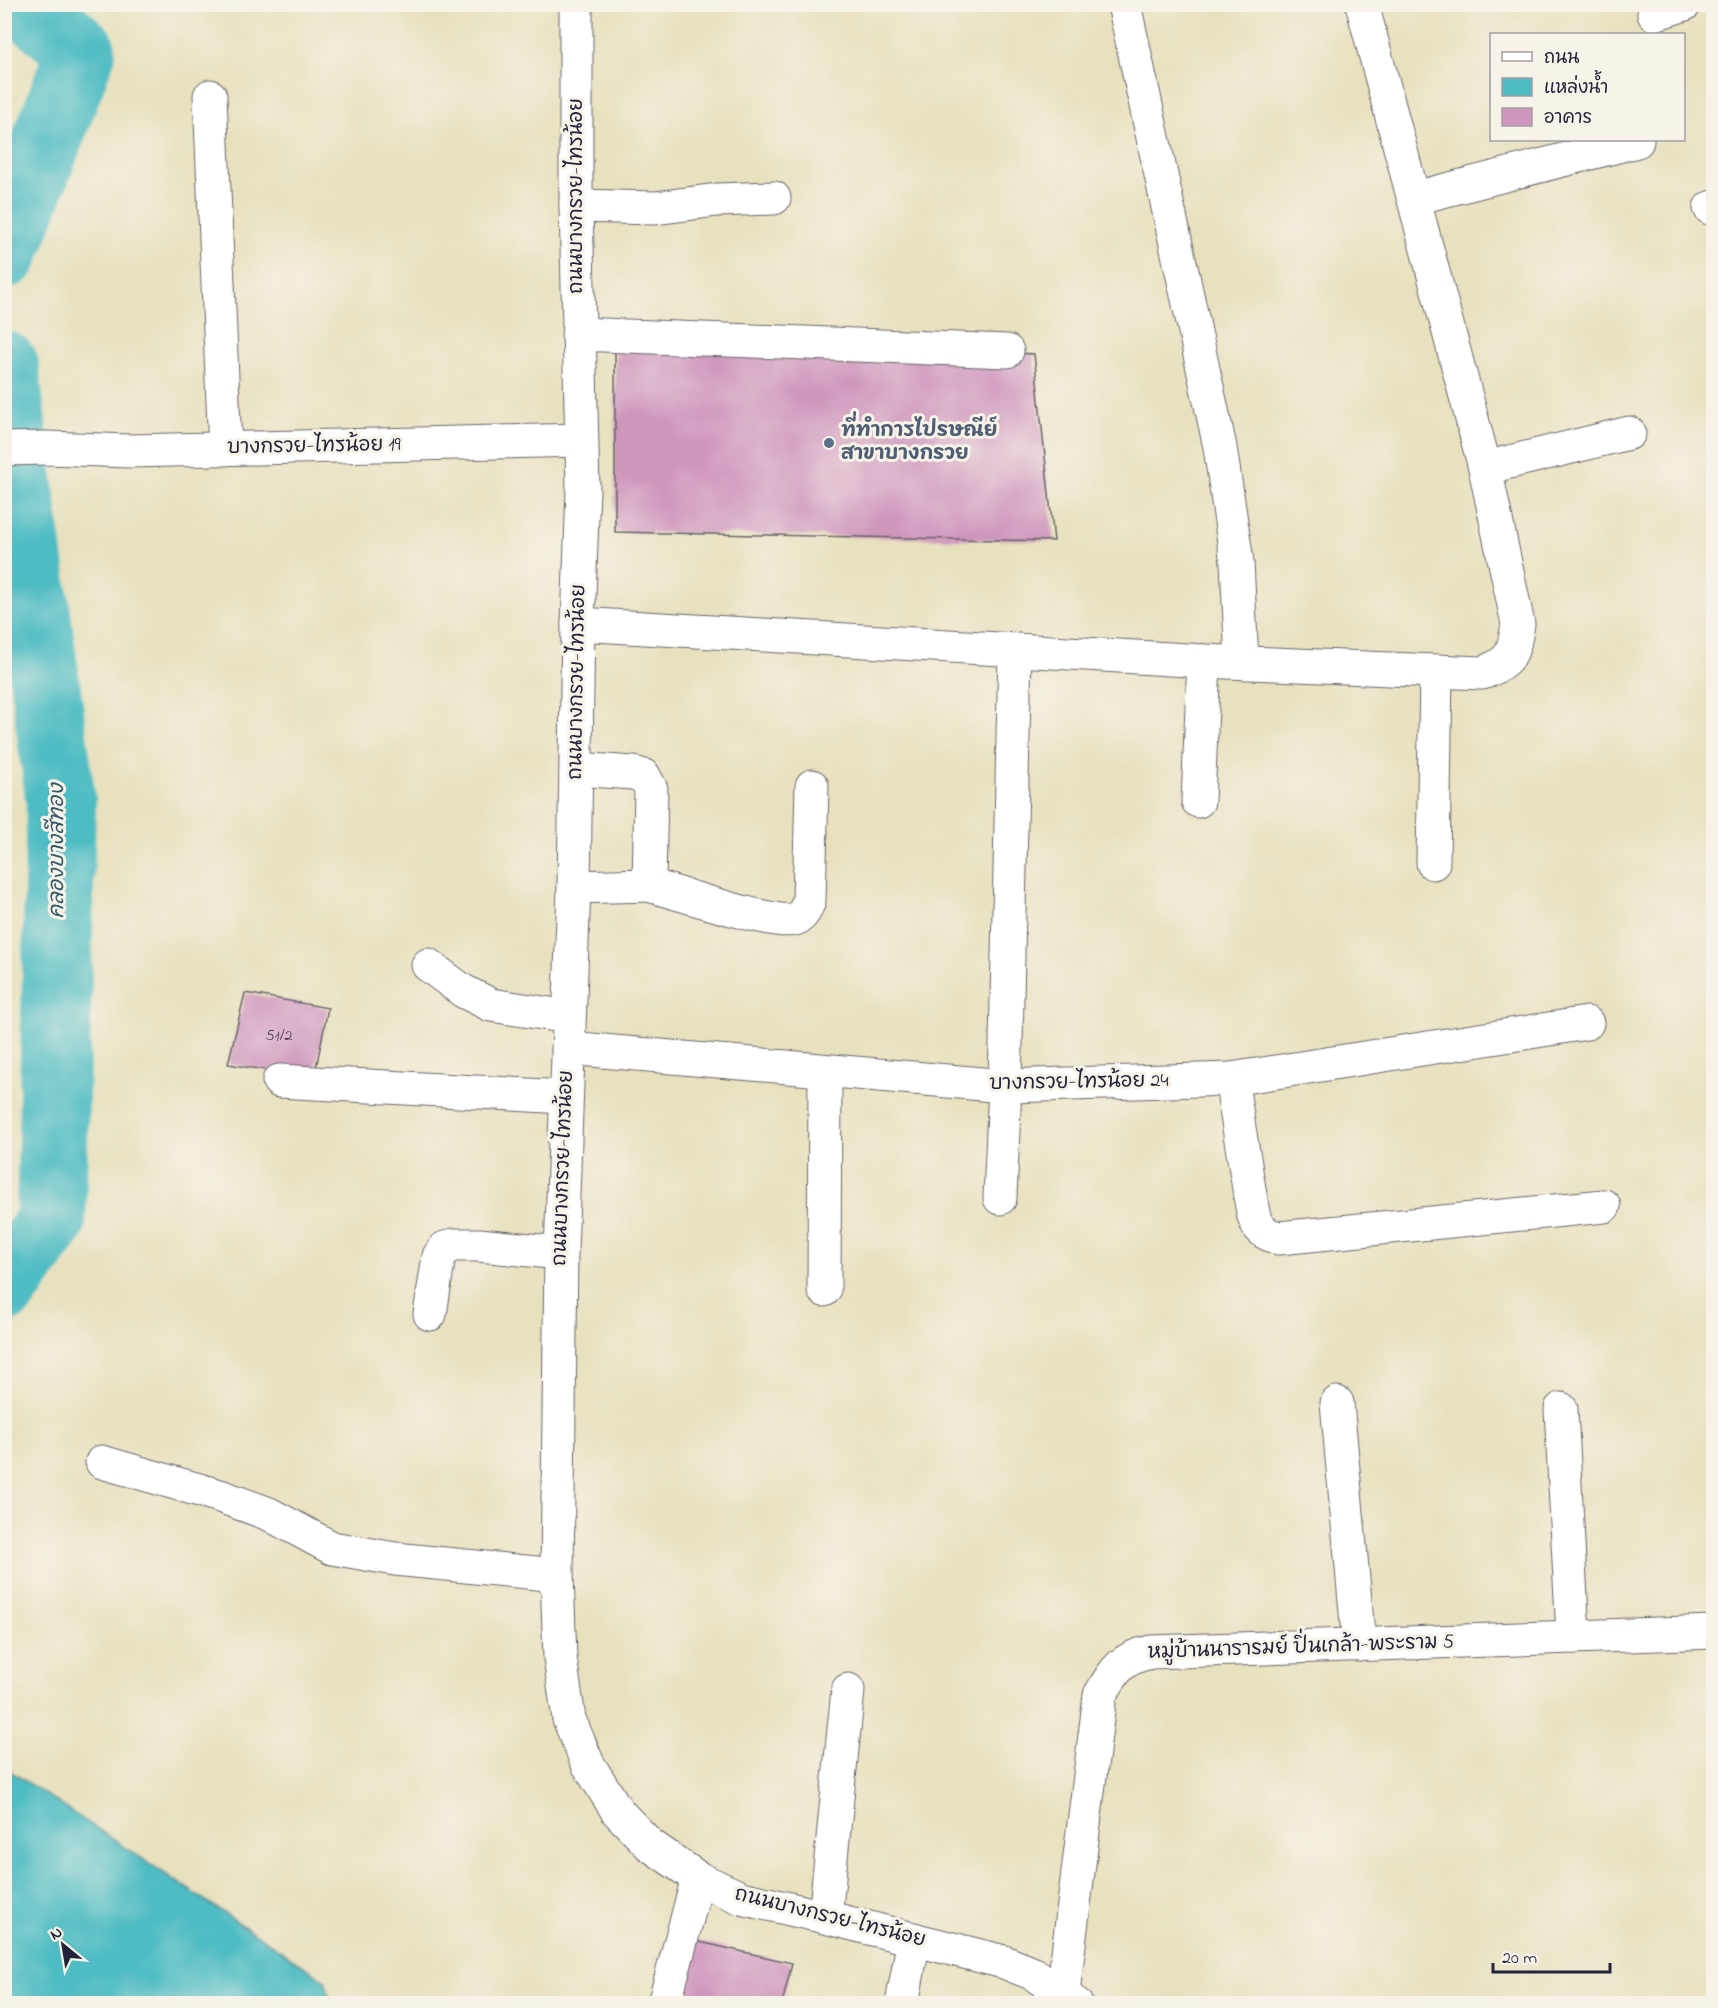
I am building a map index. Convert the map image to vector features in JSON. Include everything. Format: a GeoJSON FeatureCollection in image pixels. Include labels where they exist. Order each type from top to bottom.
{"type":"FeatureCollection","features":[{"type":"Feature","properties":{"kind":"street","name":"ถนนบางกรวย-ไทรน้อย"},"geometry":{"type":"LineString","coordinates":[[576,4],[576,206],[583,489],[578,624],[574,887],[561,1253],[557,1575],[560,1658],[569,1719],[588,1764],[618,1812],[650,1845],[698,1878],[741,1898],[1004,1962],[1034,1974],[1070,1998]]}},
{"type":"Feature","properties":{"kind":"street"},"geometry":{"type":"LineString","coordinates":[[1124,4],[1220,447],[1237,562],[1242,663]]}},
{"type":"Feature","properties":{"kind":"street"},"geometry":{"type":"LineString","coordinates":[[578,624],[1242,663],[1482,673],[1501,666],[1514,650],[1518,624],[1485,468],[1362,4]]}},
{"type":"Feature","properties":{"kind":"street"},"geometry":{"type":"LineString","coordinates":[[1654,14],[1685,4]]}},
{"type":"Feature","properties":{"kind":"street"},"geometry":{"type":"LineString","coordinates":[[210,96],[225,449]]}},
{"type":"Feature","properties":{"kind":"street"},"geometry":{"type":"LineString","coordinates":[[1415,198],[1637,141]]}},
{"type":"Feature","properties":{"kind":"street"},"geometry":{"type":"LineString","coordinates":[[576,206],[655,208],[717,200],[774,198]]}},
{"type":"Feature","properties":{"kind":"street"},"geometry":{"type":"LineString","coordinates":[[578,334],[1007,351]]}},
{"type":"Feature","properties":{"kind":"street"},"geometry":{"type":"LineString","coordinates":[[1485,468],[1629,434]]}},
{"type":"Feature","properties":{"kind":"street","name":"บางกรวย-ไทรน้อย 19"},"geometry":{"type":"LineString","coordinates":[[4,449],[130,451],[581,440]]}},
{"type":"Feature","properties":{"kind":"street"},"geometry":{"type":"LineString","coordinates":[[1000,1197],[1005,1086],[1015,650]]}},
{"type":"Feature","properties":{"kind":"street"},"geometry":{"type":"LineString","coordinates":[[1198,801],[1204,661]]}},
{"type":"Feature","properties":{"kind":"street"},"geometry":{"type":"LineString","coordinates":[[1433,863],[1436,671]]}},
{"type":"Feature","properties":{"kind":"street"},"geometry":{"type":"LineString","coordinates":[[577,769],[633,773],[644,776],[651,789],[649,885]]}},
{"type":"Feature","properties":{"kind":"street"},"geometry":{"type":"LineString","coordinates":[[574,887],[649,885],[738,911],[785,921],[797,919],[804,912],[809,901],[812,786]]}},
{"type":"Feature","properties":{"kind":"street","name":"บางกรวย-ไทรน้อย 24"},"geometry":{"type":"LineString","coordinates":[[428,965],[464,991],[491,1005],[569,1033],[825,1071],[1005,1086],[1231,1079],[1587,1023]]}},
{"type":"Feature","properties":{"kind":"street"},"geometry":{"type":"LineString","coordinates":[[824,1290],[825,1071]]}},
{"type":"Feature","properties":{"kind":"street"},"geometry":{"type":"LineString","coordinates":[[1231,1079],[1253,1213],[1256,1225],[1266,1235],[1279,1238],[1604,1206]]}},
{"type":"Feature","properties":{"kind":"street"},"geometry":{"type":"LineString","coordinates":[[279,1081],[565,1097]]}},
{"type":"Feature","properties":{"kind":"street"},"geometry":{"type":"LineString","coordinates":[[430,1314],[439,1256],[445,1248],[454,1245],[479,1245],[561,1253]]}},
{"type":"Feature","properties":{"kind":"street"},"geometry":{"type":"LineString","coordinates":[[1336,1403],[1359,1645]]}},
{"type":"Feature","properties":{"kind":"street"},"geometry":{"type":"LineString","coordinates":[[1561,1408],[1573,1637]]}},
{"type":"Feature","properties":{"kind":"street"},"geometry":{"type":"LineString","coordinates":[[102,1462],[220,1496],[269,1514],[332,1548],[394,1558],[557,1575]]}},
{"type":"Feature","properties":{"kind":"street","name":"หมู่บ้านนารารมย์ ปิ่นเกล้า-พระราม 5"},"geometry":{"type":"LineString","coordinates":[[1070,1998],[1100,1695],[1122,1663],[1136,1655],[1151,1652],[1713,1632]]}},
{"type":"Feature","properties":{"kind":"street"},"geometry":{"type":"LineString","coordinates":[[825,1917],[848,1690]]}},
{"type":"Feature","properties":{"kind":"street"},"geometry":{"type":"LineString","coordinates":[[664,2004],[698,1878]]}},
{"type":"Feature","properties":{"kind":"street"},"geometry":{"type":"LineString","coordinates":[[902,2004],[915,1939]]}},
{"type":"Feature","properties":{"kind":"water"},"geometry":{"type":"Polygon","coordinates":[[[4,1767],[325,1980],[331,2003],[5,2003],[4,1767]]]}},
{"type":"Feature","properties":{"kind":"building","name":"ที่ทำการไปรษณีย์ สาขาบางกรวย"},"geometry":{"type":"Polygon","coordinates":[[[615,335],[1034,354],[1054,541],[615,532],[615,335]]]}},
{"type":"Feature","properties":{"kind":"building"},"geometry":{"type":"Polygon","coordinates":[[[245,993],[328,1008],[314,1078],[228,1064],[245,993]]]}},
{"type":"Feature","properties":{"kind":"building"},"geometry":{"type":"Polygon","coordinates":[[[687,1939],[792,1963],[782,2004],[669,2004],[687,1939]]]}},
{"type":"Feature","properties":{"kind":"waterway","name":"คลองบางสีทอง"},"geometry":{"type":"LineString","coordinates":[[4,254],[81,51],[27,4]]}},
{"type":"Feature","properties":{"kind":"waterway","name":"คลองบางสีทอง"},"geometry":{"type":"LineString","coordinates":[[4,366],[61,803],[51,1221],[4,1288]]}},
{"type":"Feature","properties":{"kind":"place","name":"ที่ทำการไปรษณีย์ สาขาบางกรวย"},"geometry":{"type":"Point","coordinates":[829,443]}}]}
